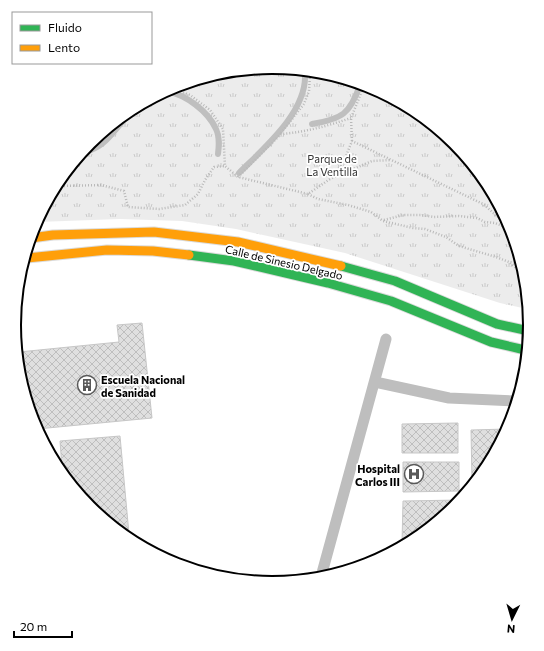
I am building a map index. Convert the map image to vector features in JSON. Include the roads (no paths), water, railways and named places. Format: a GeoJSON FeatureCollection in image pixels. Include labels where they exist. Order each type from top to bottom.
{"type":"FeatureCollection","features":[{"type":"Feature","properties":{"kind":"main road","name":"Calle de Sinesio Delgado"},"geometry":{"type":"LineString","coordinates":[[37,237],[53,235],[154,232],[238,242],[395,281],[497,324],[523,330]]}},
{"type":"Feature","properties":{"kind":"main road","name":"Calle de Sinesio Delgado"},"geometry":{"type":"LineString","coordinates":[[31,257],[54,254],[114,250],[154,251],[234,261],[328,283],[390,301],[491,342],[522,349]]}},
{"type":"Feature","properties":{"kind":"lane"},"geometry":{"type":"LineString","coordinates":[[323,572],[386,339]]}},
{"type":"Feature","properties":{"kind":"lane"},"geometry":{"type":"LineString","coordinates":[[375,382],[449,398],[511,401]]}},
{"type":"Feature","properties":{"kind":"waterway"},"geometry":{"type":"LineString","coordinates":[[239,173],[271,141],[292,115],[304,88],[305,77]]}},
{"type":"Feature","properties":{"kind":"waterway"},"geometry":{"type":"LineString","coordinates":[[312,124],[331,120],[344,114],[352,103],[358,90]]}},
{"type":"Feature","properties":{"kind":"waterway"},"geometry":{"type":"LineString","coordinates":[[176,94],[189,100],[208,116],[218,135],[218,154]]}},
{"type":"Feature","properties":{"kind":"waterway"},"geometry":{"type":"LineString","coordinates":[[96,147],[110,137],[119,126]]}},
{"type":"Feature","properties":{"kind":"place","name":"Escuela Nacional de Sanidad"},"geometry":{"type":"Point","coordinates":[87,385]}},
{"type":"Feature","properties":{"kind":"place","name":"Hospital Carlos III"},"geometry":{"type":"Point","coordinates":[414,474]}},
{"type":"Feature","properties":{"kind":"park label","name":"Parque de La Ventilla"},"geometry":{"type":"Point","coordinates":[332,164]}}]}
